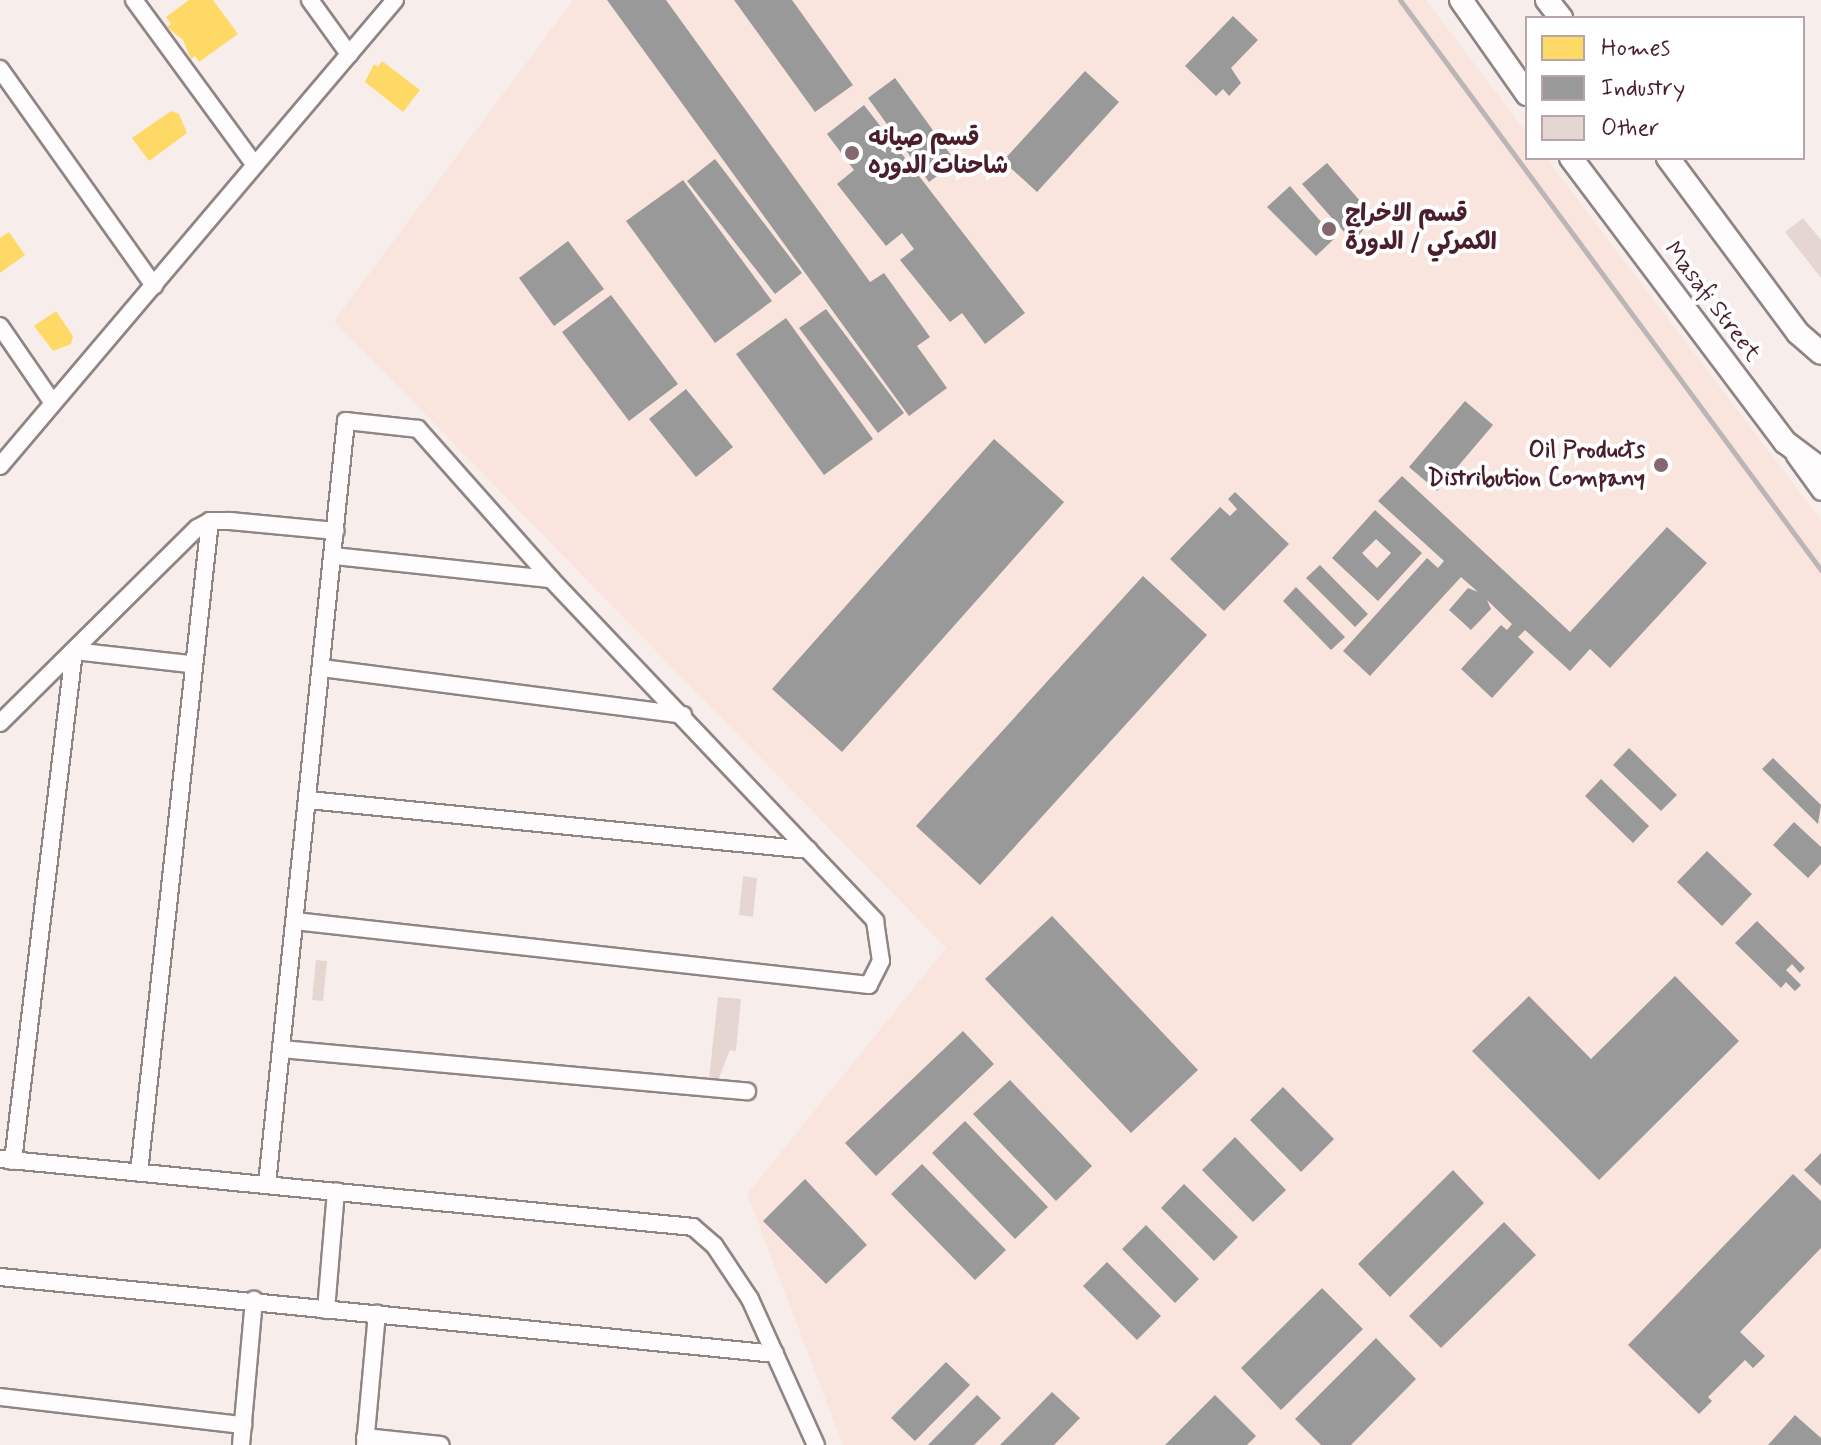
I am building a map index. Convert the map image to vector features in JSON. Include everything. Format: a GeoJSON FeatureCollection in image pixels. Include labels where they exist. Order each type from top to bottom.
{"type":"FeatureCollection","features":[{"type":"Feature","properties":{"kind":"main road"},"geometry":{"type":"LineString","coordinates":[[1461,0],[1525,91]]}},
{"type":"Feature","properties":{"kind":"main road"},"geometry":{"type":"LineString","coordinates":[[1547,0],[1559,16]]}},
{"type":"Feature","properties":{"kind":"main road","name":"Masafi Street"},"geometry":{"type":"LineString","coordinates":[[1573,160],[1785,442],[1821,469]]}},
{"type":"Feature","properties":{"kind":"main road","name":"Masafi Street"},"geometry":{"type":"LineString","coordinates":[[1669,160],[1798,333],[1821,353]]}},
{"type":"Feature","properties":{"kind":"street"},"geometry":{"type":"LineString","coordinates":[[134,0],[254,164]]}},
{"type":"Feature","properties":{"kind":"street"},"geometry":{"type":"LineString","coordinates":[[310,0],[349,54]]}},
{"type":"Feature","properties":{"kind":"street"},"geometry":{"type":"LineString","coordinates":[[0,466],[395,0]]}},
{"type":"Feature","properties":{"kind":"street"},"geometry":{"type":"LineString","coordinates":[[0,69],[154,286]]}},
{"type":"Feature","properties":{"kind":"street"},"geometry":{"type":"LineString","coordinates":[[0,326],[53,403]]}},
{"type":"Feature","properties":{"kind":"street"},"geometry":{"type":"LineString","coordinates":[[267,1184],[346,421],[418,429],[551,579],[875,921],[881,961],[869,985],[295,921]]}},
{"type":"Feature","properties":{"kind":"street"},"geometry":{"type":"LineString","coordinates":[[1785,442],[1821,492]]}},
{"type":"Feature","properties":{"kind":"street"},"geometry":{"type":"LineString","coordinates":[[0,723],[210,521],[336,531]]}},
{"type":"Feature","properties":{"kind":"street"},"geometry":{"type":"LineString","coordinates":[[139,1172],[190,664],[210,521]]}},
{"type":"Feature","properties":{"kind":"street"},"geometry":{"type":"LineString","coordinates":[[334,556],[551,579]]}},
{"type":"Feature","properties":{"kind":"street"},"geometry":{"type":"LineString","coordinates":[[74,651],[190,664]]}},
{"type":"Feature","properties":{"kind":"street"},"geometry":{"type":"LineString","coordinates":[[74,651],[6,1160],[693,1227],[732,1269],[816,1445]]}},
{"type":"Feature","properties":{"kind":"street"},"geometry":{"type":"LineString","coordinates":[[322,668],[683,715]]}},
{"type":"Feature","properties":{"kind":"street"},"geometry":{"type":"LineString","coordinates":[[308,800],[809,850]]}},
{"type":"Feature","properties":{"kind":"street"},"geometry":{"type":"LineString","coordinates":[[281,1049],[747,1091]]}},
{"type":"Feature","properties":{"kind":"street"},"geometry":{"type":"LineString","coordinates":[[326,1310],[336,1191]]}},
{"type":"Feature","properties":{"kind":"street"},"geometry":{"type":"LineString","coordinates":[[0,1277],[775,1354]]}},
{"type":"Feature","properties":{"kind":"street"},"geometry":{"type":"LineString","coordinates":[[241,1445],[254,1300]]}},
{"type":"Feature","properties":{"kind":"street"},"geometry":{"type":"LineString","coordinates":[[377,1314],[365,1441],[441,1445]]}},
{"type":"Feature","properties":{"kind":"street"},"geometry":{"type":"LineString","coordinates":[[0,1397],[243,1425]]}},
{"type":"Feature","properties":{"kind":"shaded area"},"geometry":{"type":"Polygon","coordinates":[[[573,0],[1426,0],[1525,130],[1525,160],[1548,160],[1821,520],[1821,1445],[843,1445],[747,1194],[946,948],[334,321],[573,0]]]}},
{"type":"Feature","properties":{"kind":"building: Homes"},"geometry":{"type":"Polygon","coordinates":[[[189,0],[213,0],[238,34],[199,62],[195,56],[191,59],[183,40],[167,27],[171,24],[166,17],[189,0]]]}},
{"type":"Feature","properties":{"kind":"building: Homes"},"geometry":{"type":"Polygon","coordinates":[[[382,61],[420,90],[403,112],[365,82],[374,64],[378,67],[382,61]]]}},
{"type":"Feature","properties":{"kind":"building: Homes"},"geometry":{"type":"Polygon","coordinates":[[[171,111],[179,114],[187,133],[149,161],[132,138],[171,111]]]}},
{"type":"Feature","properties":{"kind":"building: Homes"},"geometry":{"type":"Polygon","coordinates":[[[9,232],[25,255],[0,273],[0,238],[9,232]]]}},
{"type":"Feature","properties":{"kind":"building: Homes"},"geometry":{"type":"Polygon","coordinates":[[[56,311],[73,336],[71,344],[53,351],[34,326],[56,311]]]}},
{"type":"Feature","properties":{"kind":"building: Industry"},"geometry":{"type":"Polygon","coordinates":[[[607,0],[666,0],[870,282],[884,273],[930,337],[917,346],[947,388],[909,416],[607,0]]]}},
{"type":"Feature","properties":{"kind":"building: Industry"},"geometry":{"type":"Polygon","coordinates":[[[734,0],[792,0],[853,85],[815,112],[734,0]]]}},
{"type":"Feature","properties":{"kind":"building: Industry"},"geometry":{"type":"Polygon","coordinates":[[[1233,16],[1258,40],[1231,68],[1241,83],[1229,96],[1223,89],[1216,96],[1185,66],[1233,16]]]}},
{"type":"Feature","properties":{"kind":"building: Industry"},"geometry":{"type":"Polygon","coordinates":[[[1085,71],[1119,102],[1037,192],[1003,161],[1085,71]]]}},
{"type":"Feature","properties":{"kind":"building: Industry"},"geometry":{"type":"Polygon","coordinates":[[[895,78],[956,162],[929,182],[868,98],[895,78]]]}},
{"type":"Feature","properties":{"kind":"building: Industry"},"geometry":{"type":"Polygon","coordinates":[[[864,105],[1025,313],[985,344],[962,313],[950,322],[900,260],[914,249],[902,233],[886,246],[837,184],[854,170],[827,134],[864,105]]]}},
{"type":"Feature","properties":{"kind":"building: Industry"},"geometry":{"type":"Polygon","coordinates":[[[715,159],[802,273],[775,294],[687,181],[715,159]]]}},
{"type":"Feature","properties":{"kind":"building: Industry"},"geometry":{"type":"Polygon","coordinates":[[[1327,163],[1374,217],[1353,242],[1302,184],[1327,163]]]}},
{"type":"Feature","properties":{"kind":"building: Industry"},"geometry":{"type":"Polygon","coordinates":[[[683,180],[772,301],[715,343],[626,221],[683,180]]]}},
{"type":"Feature","properties":{"kind":"building: Industry"},"geometry":{"type":"Polygon","coordinates":[[[1290,186],[1335,238],[1316,256],[1267,207],[1290,186]]]}},
{"type":"Feature","properties":{"kind":"building: Industry"},"geometry":{"type":"Polygon","coordinates":[[[568,241],[604,289],[554,326],[519,278],[568,241]]]}},
{"type":"Feature","properties":{"kind":"building: Industry"},"geometry":{"type":"Polygon","coordinates":[[[611,295],[678,384],[629,421],[562,332],[611,295]]]}},
{"type":"Feature","properties":{"kind":"building: Industry"},"geometry":{"type":"Polygon","coordinates":[[[826,309],[904,413],[878,433],[799,328],[826,309]]]}},
{"type":"Feature","properties":{"kind":"building: Industry"},"geometry":{"type":"Polygon","coordinates":[[[786,318],[873,439],[824,475],[736,354],[786,318]]]}},
{"type":"Feature","properties":{"kind":"building: Industry"},"geometry":{"type":"Polygon","coordinates":[[[686,389],[733,447],[696,477],[649,419],[686,389]]]}},
{"type":"Feature","properties":{"kind":"building: Industry"},"geometry":{"type":"Polygon","coordinates":[[[1465,401],[1493,425],[1437,491],[1409,467],[1465,401]]]}},
{"type":"Feature","properties":{"kind":"building: Industry"},"geometry":{"type":"Polygon","coordinates":[[[994,439],[1064,502],[842,752],[772,689],[994,439]]]}},
{"type":"Feature","properties":{"kind":"building: Industry"},"geometry":{"type":"Polygon","coordinates":[[[1402,476],[1570,632],[1667,527],[1707,563],[1610,668],[1590,649],[1570,671],[1525,630],[1518,637],[1534,652],[1492,698],[1461,669],[1501,625],[1507,630],[1512,624],[1487,600],[1491,609],[1471,630],[1449,610],[1468,588],[1478,592],[1461,577],[1370,676],[1343,651],[1427,558],[1438,568],[1444,561],[1378,501],[1402,476]]]}},
{"type":"Feature","properties":{"kind":"building: Industry"},"geometry":{"type":"Polygon","coordinates":[[[1235,492],[1289,544],[1224,611],[1170,559],[1220,507],[1230,516],[1237,509],[1228,499],[1235,492]]]}},
{"type":"Feature","properties":{"kind":"building: Industry"},"geometry":{"type":"Polygon","coordinates":[[[1375,510],[1422,553],[1378,601],[1332,558],[1375,510]],[[1376,539],[1362,553],[1377,568],[1391,553],[1376,539]]]}},
{"type":"Feature","properties":{"kind":"building: Industry"},"geometry":{"type":"Polygon","coordinates":[[[1320,565],[1368,614],[1355,627],[1306,578],[1320,565]]]}},
{"type":"Feature","properties":{"kind":"building: Industry"},"geometry":{"type":"Polygon","coordinates":[[[1143,576],[1207,635],[980,885],[916,826],[1143,576]]]}},
{"type":"Feature","properties":{"kind":"building: Industry"},"geometry":{"type":"Polygon","coordinates":[[[1296,587],[1345,637],[1331,650],[1283,601],[1296,587]]]}},
{"type":"Feature","properties":{"kind":"building: Industry"},"geometry":{"type":"Polygon","coordinates":[[[1629,748],[1677,795],[1661,811],[1613,765],[1629,748]]]}},
{"type":"Feature","properties":{"kind":"building: Industry"},"geometry":{"type":"Polygon","coordinates":[[[1773,758],[1821,805],[1818,824],[1762,769],[1773,758]]]}},
{"type":"Feature","properties":{"kind":"building: Industry"},"geometry":{"type":"Polygon","coordinates":[[[1601,779],[1649,826],[1633,843],[1585,796],[1601,779]]]}},
{"type":"Feature","properties":{"kind":"building: Industry"},"geometry":{"type":"Polygon","coordinates":[[[1794,822],[1821,847],[1821,864],[1808,878],[1773,845],[1794,822]]]}},
{"type":"Feature","properties":{"kind":"building: Industry"},"geometry":{"type":"Polygon","coordinates":[[[1707,851],[1752,894],[1722,926],[1677,882],[1707,851]]]}},
{"type":"Feature","properties":{"kind":"building: Industry"},"geometry":{"type":"Polygon","coordinates":[[[1052,916],[1198,1070],[1131,1133],[985,979],[1052,916]]]}},
{"type":"Feature","properties":{"kind":"building: Industry"},"geometry":{"type":"Polygon","coordinates":[[[1757,921],[1805,968],[1800,973],[1792,964],[1786,970],[1801,985],[1795,991],[1786,982],[1781,988],[1735,943],[1757,921]]]}},
{"type":"Feature","properties":{"kind":"building: Industry"},"geometry":{"type":"Polygon","coordinates":[[[1675,976],[1739,1041],[1599,1180],[1472,1051],[1529,996],[1591,1059],[1675,976]]]}},
{"type":"Feature","properties":{"kind":"building: Industry"},"geometry":{"type":"Polygon","coordinates":[[[963,1031],[994,1064],[876,1176],[845,1143],[963,1031]]]}},
{"type":"Feature","properties":{"kind":"building: Industry"},"geometry":{"type":"Polygon","coordinates":[[[1010,1080],[1092,1166],[1056,1201],[973,1114],[1010,1080]]]}},
{"type":"Feature","properties":{"kind":"building: Industry"},"geometry":{"type":"Polygon","coordinates":[[[1283,1087],[1334,1139],[1301,1172],[1250,1120],[1283,1087]]]}},
{"type":"Feature","properties":{"kind":"building: Industry"},"geometry":{"type":"Polygon","coordinates":[[[965,1121],[1048,1207],[1015,1239],[932,1153],[965,1121]]]}},
{"type":"Feature","properties":{"kind":"building: Industry"},"geometry":{"type":"Polygon","coordinates":[[[1235,1137],[1286,1190],[1253,1222],[1202,1170],[1235,1137]]]}},
{"type":"Feature","properties":{"kind":"building: Industry"},"geometry":{"type":"Polygon","coordinates":[[[1821,1153],[1821,1186],[1804,1170],[1821,1153]]]}},
{"type":"Feature","properties":{"kind":"building: Industry"},"geometry":{"type":"Polygon","coordinates":[[[922,1164],[1006,1250],[975,1280],[891,1194],[922,1164]]]}},
{"type":"Feature","properties":{"kind":"building: Industry"},"geometry":{"type":"Polygon","coordinates":[[[1453,1170],[1484,1203],[1390,1297],[1358,1264],[1453,1170]]]}},
{"type":"Feature","properties":{"kind":"building: Industry"},"geometry":{"type":"Polygon","coordinates":[[[1793,1174],[1821,1201],[1821,1248],[1740,1332],[1765,1356],[1753,1368],[1745,1360],[1708,1397],[1712,1401],[1699,1414],[1628,1345],[1793,1174]]]}},
{"type":"Feature","properties":{"kind":"building: Industry"},"geometry":{"type":"Polygon","coordinates":[[[805,1179],[867,1245],[826,1284],[763,1221],[805,1179]]]}},
{"type":"Feature","properties":{"kind":"building: Industry"},"geometry":{"type":"Polygon","coordinates":[[[1184,1184],[1238,1237],[1214,1261],[1161,1208],[1184,1184]]]}},
{"type":"Feature","properties":{"kind":"building: Industry"},"geometry":{"type":"Polygon","coordinates":[[[1504,1222],[1536,1255],[1441,1348],[1409,1316],[1504,1222]]]}},
{"type":"Feature","properties":{"kind":"building: Industry"},"geometry":{"type":"Polygon","coordinates":[[[1146,1225],[1199,1279],[1175,1303],[1122,1249],[1146,1225]]]}},
{"type":"Feature","properties":{"kind":"building: Industry"},"geometry":{"type":"Polygon","coordinates":[[[1107,1262],[1161,1316],[1137,1340],[1083,1286],[1107,1262]]]}},
{"type":"Feature","properties":{"kind":"building: Industry"},"geometry":{"type":"Polygon","coordinates":[[[1322,1288],[1363,1329],[1281,1410],[1241,1368],[1322,1288]]]}},
{"type":"Feature","properties":{"kind":"building: Industry"},"geometry":{"type":"Polygon","coordinates":[[[1376,1338],[1416,1379],[1351,1445],[1321,1445],[1295,1419],[1376,1338]]]}},
{"type":"Feature","properties":{"kind":"building: Industry"},"geometry":{"type":"Polygon","coordinates":[[[946,1362],[970,1385],[915,1441],[891,1418],[946,1362]]]}},
{"type":"Feature","properties":{"kind":"building: Industry"},"geometry":{"type":"Polygon","coordinates":[[[1052,1392],[1080,1418],[1054,1445],[1000,1445],[1052,1392]]]}},
{"type":"Feature","properties":{"kind":"building: Industry"},"geometry":{"type":"Polygon","coordinates":[[[977,1395],[1001,1418],[974,1445],[928,1445],[977,1395]]]}},
{"type":"Feature","properties":{"kind":"building: Industry"},"geometry":{"type":"Polygon","coordinates":[[[1215,1395],[1256,1436],[1247,1445],[1165,1445],[1215,1395]]]}},
{"type":"Feature","properties":{"kind":"building: Industry"},"geometry":{"type":"Polygon","coordinates":[[[1795,1415],[1821,1438],[1821,1445],[1768,1445],[1795,1415]]]}},
{"type":"Feature","properties":{"kind":"building: Other"},"geometry":{"type":"Polygon","coordinates":[[[1803,218],[1821,240],[1821,278],[1785,232],[1803,218]]]}},
{"type":"Feature","properties":{"kind":"building: Other"},"geometry":{"type":"Polygon","coordinates":[[[743,876],[757,878],[753,917],[739,915],[743,876]]]}},
{"type":"Feature","properties":{"kind":"building: Other"},"geometry":{"type":"Polygon","coordinates":[[[316,960],[327,961],[323,1001],[312,1000],[316,960]]]}},
{"type":"Feature","properties":{"kind":"building: Other"},"geometry":{"type":"Polygon","coordinates":[[[718,997],[741,999],[736,1051],[730,1050],[718,1080],[709,1079],[718,997]]]}},
{"type":"Feature","properties":{"kind":"railway"},"geometry":{"type":"LineString","coordinates":[[1400,0],[1821,570]]}},
{"type":"Feature","properties":{"kind":"place","name":"قسم صيانه شاحنات الدوره"},"geometry":{"type":"Point","coordinates":[852,153]}},
{"type":"Feature","properties":{"kind":"place","name":"قسم الاخراج الكمركي / الدورة"},"geometry":{"type":"Point","coordinates":[1329,229]}},
{"type":"Feature","properties":{"kind":"place","name":"Oil Products Distribution Company"},"geometry":{"type":"Point","coordinates":[1661,465]}}]}
